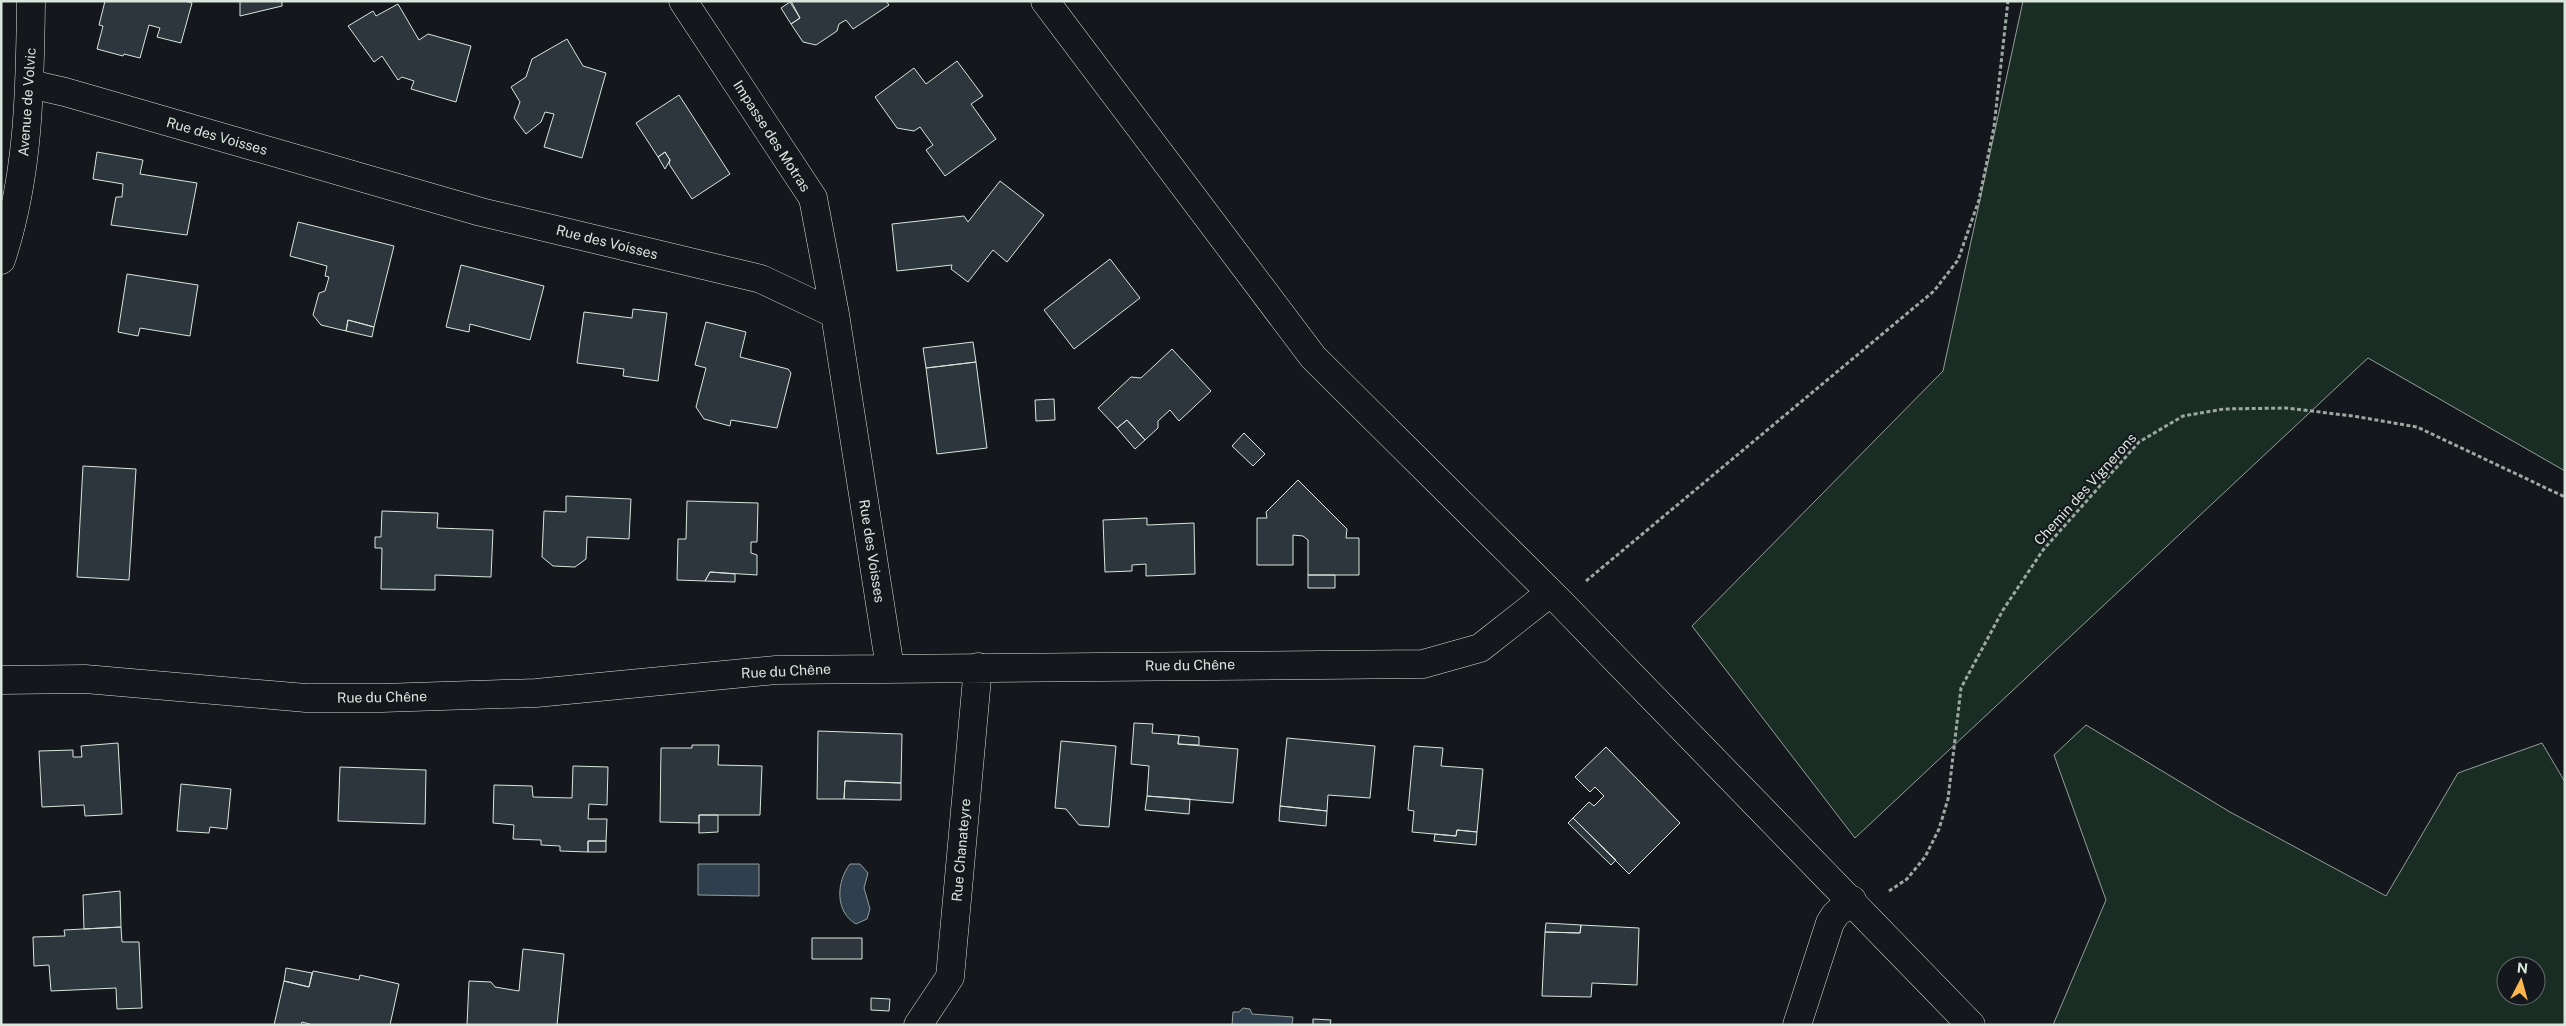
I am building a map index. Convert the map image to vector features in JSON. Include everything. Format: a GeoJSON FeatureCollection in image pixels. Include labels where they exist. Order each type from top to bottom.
{"type":"FeatureCollection","features":[{"type":"Feature","properties":{"kind":"street","name":"Avenue de Volvic"},"geometry":{"type":"LineString","coordinates":[[1,260],[17,197],[27,139],[31,1]]}},
{"type":"Feature","properties":{"kind":"street","name":"Impasse des Motras"},"geometry":{"type":"LineString","coordinates":[[683,1],[813,198],[835,314]]}},
{"type":"Feature","properties":{"kind":"street"},"geometry":{"type":"LineString","coordinates":[[1045,1],[1313,357],[1555,597],[1857,905],[1971,1025]]}},
{"type":"Feature","properties":{"kind":"street","name":"Rue des Voisses"},"geometry":{"type":"LineString","coordinates":[[30,84],[65,92],[481,212],[761,279],[835,314],[890,668]]}},
{"type":"Feature","properties":{"kind":"street","name":"Rue du Chêne"},"geometry":{"type":"LineString","coordinates":[[1,680],[85,679],[306,698],[382,698],[536,692],[776,670],[1423,664],[1480,648],[1555,597]]}},
{"type":"Feature","properties":{"kind":"street","name":"Rue Chanateyre"},"geometry":{"type":"LineString","coordinates":[[918,1025],[950,977],[978,667]]}},
{"type":"Feature","properties":{"kind":"street"},"geometry":{"type":"LineString","coordinates":[[1797,1025],[1830,923],[1835,915],[1857,905]]}},
{"type":"Feature","properties":{"kind":"path"},"geometry":{"type":"LineString","coordinates":[[1555,597],[1934,291],[1958,260],[1979,200],[1994,127],[2008,1]]}},
{"type":"Feature","properties":{"kind":"path","name":"Chemin des Vignerons"},"geometry":{"type":"LineString","coordinates":[[1857,905],[1907,880],[1924,857],[1939,829],[1948,799],[1961,688],[2003,610],[2043,550],[2139,442],[2183,416],[2224,409],[2286,408],[2353,416],[2417,427],[2565,497]]}},
{"type":"Feature","properties":{"kind":"green space"},"geometry":{"type":"Polygon","coordinates":[[[2023,1],[2565,1],[2565,471],[2368,358],[1855,838],[1692,626],[1943,371],[2023,1]]]}},
{"type":"Feature","properties":{"kind":"green space"},"geometry":{"type":"Polygon","coordinates":[[[2086,725],[2230,812],[2386,896],[2458,773],[2542,743],[2565,782],[2565,1025],[2053,1025],[2106,900],[2054,755],[2086,725]]]}},
{"type":"Feature","properties":{"kind":"water"},"geometry":{"type":"Polygon","coordinates":[[[698,864],[759,864],[759,896],[698,895],[698,864]]]}},
{"type":"Feature","properties":{"kind":"water"},"geometry":{"type":"Polygon","coordinates":[[[850,864],[860,864],[868,873],[864,888],[870,909],[867,919],[856,924],[844,912],[840,896],[842,879],[850,864]]]}},
{"type":"Feature","properties":{"kind":"water"},"geometry":{"type":"Polygon","coordinates":[[[1243,1008],[1250,1009],[1252,1014],[1293,1017],[1292,1025],[1232,1025],[1233,1012],[1239,1012],[1243,1008]]]}},
{"type":"Feature","properties":{"kind":"building"},"geometry":{"type":"Polygon","coordinates":[[[105,1],[185,1],[192,3],[181,43],[157,37],[160,28],[149,25],[140,58],[124,54],[123,56],[97,49],[103,26],[99,25],[105,1]]]}},
{"type":"Feature","properties":{"kind":"building"},"geometry":{"type":"Polygon","coordinates":[[[240,1],[282,1],[282,6],[240,16],[240,1]]]}},
{"type":"Feature","properties":{"kind":"building"},"geometry":{"type":"Polygon","coordinates":[[[791,1],[886,1],[889,5],[853,29],[846,20],[839,24],[837,31],[816,45],[803,42],[791,24],[800,18],[791,1]]]}},
{"type":"Feature","properties":{"kind":"building"},"geometry":{"type":"Polygon","coordinates":[[[790,2],[800,18],[791,24],[781,8],[790,2]]]}},
{"type":"Feature","properties":{"kind":"building"},"geometry":{"type":"Polygon","coordinates":[[[398,4],[419,40],[428,34],[471,46],[456,102],[411,89],[414,81],[402,77],[398,80],[382,56],[374,62],[348,26],[373,11],[376,16],[398,4]]]}},
{"type":"Feature","properties":{"kind":"building"},"geometry":{"type":"Polygon","coordinates":[[[567,39],[583,66],[606,73],[582,158],[544,147],[554,114],[545,112],[541,122],[526,134],[514,118],[520,102],[511,87],[526,77],[532,59],[567,39]]]}},
{"type":"Feature","properties":{"kind":"building"},"geometry":{"type":"Polygon","coordinates":[[[957,61],[983,96],[971,104],[996,139],[945,176],[926,150],[933,145],[920,127],[914,131],[897,128],[875,97],[914,68],[926,84],[957,61]]]}},
{"type":"Feature","properties":{"kind":"building"},"geometry":{"type":"Polygon","coordinates":[[[679,95],[730,174],[692,199],[669,164],[670,160],[665,152],[658,157],[636,123],[679,95]]]}},
{"type":"Feature","properties":{"kind":"building"},"geometry":{"type":"Polygon","coordinates":[[[97,152],[143,160],[140,174],[197,183],[187,235],[111,225],[116,197],[122,197],[123,184],[93,179],[97,152]]]}},
{"type":"Feature","properties":{"kind":"building"},"geometry":{"type":"Polygon","coordinates":[[[665,152],[670,160],[665,169],[658,157],[665,152]]]}},
{"type":"Feature","properties":{"kind":"building"},"geometry":{"type":"Polygon","coordinates":[[[1000,181],[1044,215],[1007,262],[993,250],[968,282],[951,269],[952,265],[897,271],[892,224],[964,216],[968,222],[1000,181]]]}},
{"type":"Feature","properties":{"kind":"building"},"geometry":{"type":"Polygon","coordinates":[[[298,222],[394,246],[374,327],[348,320],[346,331],[321,325],[313,315],[319,293],[325,291],[329,277],[325,276],[327,266],[290,256],[298,222]]]}},
{"type":"Feature","properties":{"kind":"building"},"geometry":{"type":"Polygon","coordinates":[[[1110,259],[1140,298],[1074,349],[1044,310],[1110,259]]]}},
{"type":"Feature","properties":{"kind":"building"},"geometry":{"type":"Polygon","coordinates":[[[461,265],[544,286],[530,340],[470,324],[469,332],[446,327],[461,265]]]}},
{"type":"Feature","properties":{"kind":"building"},"geometry":{"type":"Polygon","coordinates":[[[127,274],[198,285],[190,336],[140,328],[138,336],[118,332],[127,274]]]}},
{"type":"Feature","properties":{"kind":"building"},"geometry":{"type":"Polygon","coordinates":[[[633,309],[667,313],[658,381],[623,376],[624,369],[577,363],[584,312],[632,318],[633,309]]]}},
{"type":"Feature","properties":{"kind":"building"},"geometry":{"type":"Polygon","coordinates":[[[348,320],[374,327],[372,337],[346,331],[348,320]]]}},
{"type":"Feature","properties":{"kind":"building"},"geometry":{"type":"Polygon","coordinates":[[[706,322],[746,332],[740,357],[788,369],[791,373],[777,428],[731,420],[730,426],[704,419],[696,407],[706,368],[695,365],[706,322]]]}},
{"type":"Feature","properties":{"kind":"building"},"geometry":{"type":"Polygon","coordinates":[[[973,342],[976,362],[926,368],[923,348],[973,342]]]}},
{"type":"Feature","properties":{"kind":"building"},"geometry":{"type":"Polygon","coordinates":[[[1172,349],[1211,391],[1179,421],[1170,410],[1158,421],[1158,428],[1145,440],[1127,420],[1117,428],[1098,408],[1131,377],[1141,378],[1172,349]]]}},
{"type":"Feature","properties":{"kind":"building"},"geometry":{"type":"Polygon","coordinates":[[[976,362],[987,448],[937,454],[926,368],[976,362]]]}},
{"type":"Feature","properties":{"kind":"building"},"geometry":{"type":"Polygon","coordinates":[[[1054,399],[1055,420],[1036,421],[1035,400],[1054,399]]]}},
{"type":"Feature","properties":{"kind":"building"},"geometry":{"type":"Polygon","coordinates":[[[1127,420],[1145,440],[1135,449],[1117,428],[1127,420]]]}},
{"type":"Feature","properties":{"kind":"building"},"geometry":{"type":"Polygon","coordinates":[[[1244,433],[1265,454],[1253,466],[1232,446],[1244,433]]]}},
{"type":"Feature","properties":{"kind":"building"},"geometry":{"type":"Polygon","coordinates":[[[83,466],[136,469],[129,580],[77,577],[83,466]]]}},
{"type":"Feature","properties":{"kind":"building"},"geometry":{"type":"Polygon","coordinates":[[[1298,480],[1347,529],[1346,538],[1359,538],[1359,575],[1308,575],[1308,540],[1303,536],[1293,535],[1293,565],[1257,565],[1257,518],[1267,518],[1266,512],[1298,480]]]}},
{"type":"Feature","properties":{"kind":"building"},"geometry":{"type":"Polygon","coordinates":[[[566,496],[631,499],[629,539],[587,537],[586,559],[575,567],[553,566],[542,557],[544,511],[566,512],[566,496]]]}},
{"type":"Feature","properties":{"kind":"building"},"geometry":{"type":"Polygon","coordinates":[[[687,501],[758,503],[757,542],[751,542],[751,553],[757,555],[757,575],[710,572],[705,581],[677,580],[678,539],[686,539],[687,501]]]}},
{"type":"Feature","properties":{"kind":"building"},"geometry":{"type":"Polygon","coordinates":[[[382,511],[438,513],[437,528],[493,530],[491,577],[435,575],[435,590],[381,589],[382,548],[375,548],[375,537],[381,537],[382,511]]]}},
{"type":"Feature","properties":{"kind":"building"},"geometry":{"type":"Polygon","coordinates":[[[1147,518],[1147,525],[1194,523],[1195,574],[1146,576],[1146,564],[1132,565],[1132,571],[1105,572],[1103,520],[1147,518]]]}},
{"type":"Feature","properties":{"kind":"building"},"geometry":{"type":"Polygon","coordinates":[[[710,572],[735,574],[735,582],[705,581],[710,572]]]}},
{"type":"Feature","properties":{"kind":"building"},"geometry":{"type":"Polygon","coordinates":[[[1308,575],[1335,575],[1335,588],[1308,588],[1308,575]]]}},
{"type":"Feature","properties":{"kind":"building"},"geometry":{"type":"Polygon","coordinates":[[[1134,723],[1153,724],[1152,733],[1179,735],[1178,744],[1238,749],[1233,803],[1147,796],[1149,766],[1131,764],[1134,723]]]}},
{"type":"Feature","properties":{"kind":"building"},"geometry":{"type":"Polygon","coordinates":[[[818,731],[902,734],[901,783],[845,781],[844,799],[817,799],[818,731]]]}},
{"type":"Feature","properties":{"kind":"building"},"geometry":{"type":"Polygon","coordinates":[[[1179,735],[1199,737],[1199,745],[1178,744],[1179,735]]]}},
{"type":"Feature","properties":{"kind":"building"},"geometry":{"type":"Polygon","coordinates":[[[1287,738],[1375,746],[1370,798],[1328,795],[1327,811],[1280,806],[1287,738]]]}},
{"type":"Feature","properties":{"kind":"building"},"geometry":{"type":"Polygon","coordinates":[[[1061,741],[1116,746],[1109,827],[1079,825],[1066,809],[1055,808],[1061,741]]]}},
{"type":"Feature","properties":{"kind":"building"},"geometry":{"type":"Polygon","coordinates":[[[118,743],[122,814],[85,816],[84,805],[42,807],[39,751],[73,750],[73,757],[82,757],[81,746],[118,743]]]}},
{"type":"Feature","properties":{"kind":"building"},"geometry":{"type":"Polygon","coordinates":[[[692,745],[719,745],[718,765],[762,766],[760,815],[699,815],[699,823],[660,822],[661,748],[692,748],[692,745]]]}},
{"type":"Feature","properties":{"kind":"building"},"geometry":{"type":"Polygon","coordinates":[[[1414,746],[1443,748],[1441,766],[1483,769],[1477,832],[1457,830],[1456,836],[1412,832],[1414,811],[1408,810],[1414,746]]]}},
{"type":"Feature","properties":{"kind":"building"},"geometry":{"type":"Polygon","coordinates":[[[1606,747],[1680,823],[1629,874],[1573,818],[1589,802],[1594,806],[1604,796],[1595,787],[1590,792],[1575,777],[1606,747]]]}},
{"type":"Feature","properties":{"kind":"building"},"geometry":{"type":"Polygon","coordinates":[[[573,766],[608,767],[607,805],[589,804],[588,819],[607,819],[606,841],[588,841],[588,852],[560,851],[560,846],[541,845],[541,840],[513,839],[514,825],[493,823],[494,785],[532,786],[533,797],[572,798],[573,766]]]}},
{"type":"Feature","properties":{"kind":"building"},"geometry":{"type":"Polygon","coordinates":[[[340,767],[426,770],[425,824],[338,821],[340,767]]]}},
{"type":"Feature","properties":{"kind":"building"},"geometry":{"type":"Polygon","coordinates":[[[845,781],[901,783],[901,800],[844,799],[845,781]]]}},
{"type":"Feature","properties":{"kind":"building"},"geometry":{"type":"Polygon","coordinates":[[[181,784],[231,789],[227,829],[210,827],[209,833],[177,831],[181,784]]]}},
{"type":"Feature","properties":{"kind":"building"},"geometry":{"type":"Polygon","coordinates":[[[1147,796],[1190,799],[1189,814],[1145,810],[1147,796]]]}},
{"type":"Feature","properties":{"kind":"building"},"geometry":{"type":"Polygon","coordinates":[[[1280,806],[1327,811],[1326,826],[1279,821],[1280,806]]]}},
{"type":"Feature","properties":{"kind":"building"},"geometry":{"type":"Polygon","coordinates":[[[699,815],[718,815],[718,832],[699,833],[699,815]]]}},
{"type":"Feature","properties":{"kind":"building"},"geometry":{"type":"Polygon","coordinates":[[[1573,818],[1616,860],[1611,865],[1568,823],[1573,818]]]}},
{"type":"Feature","properties":{"kind":"building"},"geometry":{"type":"Polygon","coordinates":[[[1457,830],[1477,832],[1476,845],[1434,841],[1435,834],[1456,836],[1457,830]]]}},
{"type":"Feature","properties":{"kind":"building"},"geometry":{"type":"Polygon","coordinates":[[[588,841],[606,841],[606,852],[588,852],[588,841]]]}},
{"type":"Feature","properties":{"kind":"building"},"geometry":{"type":"Polygon","coordinates":[[[120,891],[121,927],[84,929],[83,895],[120,891]]]}},
{"type":"Feature","properties":{"kind":"building"},"geometry":{"type":"Polygon","coordinates":[[[1546,923],[1581,925],[1580,933],[1545,932],[1546,923]]]}},
{"type":"Feature","properties":{"kind":"building"},"geometry":{"type":"Polygon","coordinates":[[[1581,925],[1639,928],[1637,985],[1592,983],[1591,997],[1542,996],[1545,932],[1580,933],[1581,925]]]}},
{"type":"Feature","properties":{"kind":"building"},"geometry":{"type":"Polygon","coordinates":[[[121,927],[122,942],[139,942],[142,1008],[117,1009],[116,988],[51,991],[49,965],[34,966],[33,937],[65,936],[64,930],[121,927]]]}},
{"type":"Feature","properties":{"kind":"building"},"geometry":{"type":"Polygon","coordinates":[[[812,938],[862,938],[862,959],[812,959],[812,938]]]}},
{"type":"Feature","properties":{"kind":"building"},"geometry":{"type":"Polygon","coordinates":[[[523,949],[564,954],[557,1025],[467,1025],[469,981],[491,982],[495,987],[519,991],[523,949]]]}},
{"type":"Feature","properties":{"kind":"building"},"geometry":{"type":"Polygon","coordinates":[[[286,968],[312,973],[309,987],[284,981],[286,968]]]}},
{"type":"Feature","properties":{"kind":"building"},"geometry":{"type":"Polygon","coordinates":[[[313,971],[359,980],[360,975],[399,984],[390,1025],[313,1025],[302,1022],[301,1025],[274,1025],[284,981],[309,987],[313,971]]]}},
{"type":"Feature","properties":{"kind":"building"},"geometry":{"type":"Polygon","coordinates":[[[871,998],[890,999],[889,1011],[871,1010],[871,998]]]}},
{"type":"Feature","properties":{"kind":"building"},"geometry":{"type":"Polygon","coordinates":[[[1313,1019],[1331,1020],[1330,1025],[1313,1025],[1313,1019]]]}}]}
